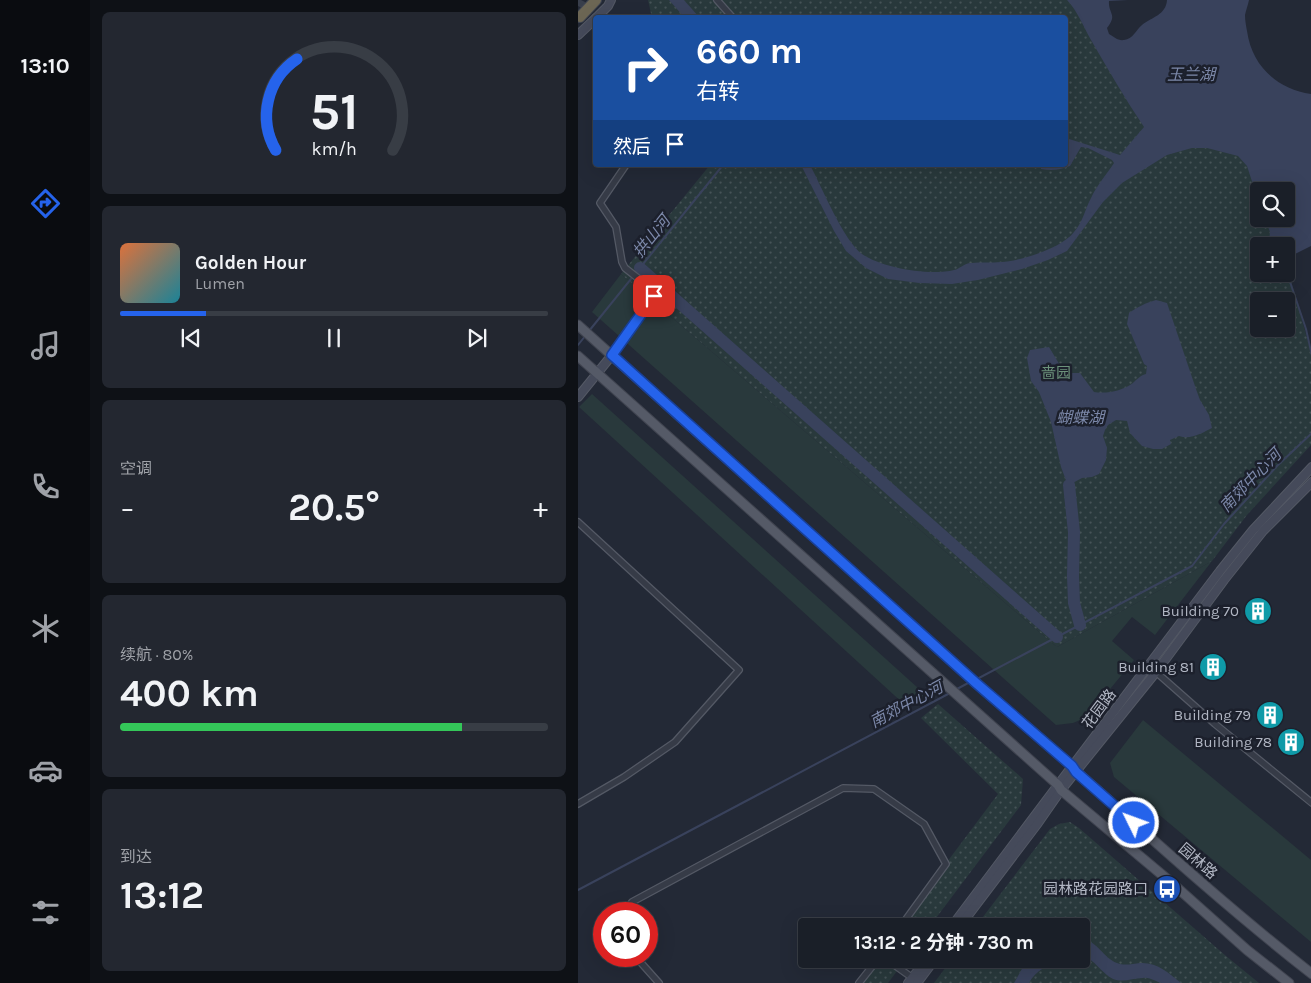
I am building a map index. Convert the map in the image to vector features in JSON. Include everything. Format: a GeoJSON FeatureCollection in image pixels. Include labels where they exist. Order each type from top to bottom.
{"type":"FeatureCollection","features":[{"type":"Feature","properties":{"kind":"highway"},"geometry":{"type":"LineString","coordinates":[[579,19],[596,0]]}},
{"type":"Feature","properties":{"kind":"main road"},"geometry":{"type":"LineString","coordinates":[[579,19],[590,0]]}},
{"type":"Feature","properties":{"kind":"main road"},"geometry":{"type":"LineString","coordinates":[[599,15],[612,0]]}},
{"type":"Feature","properties":{"kind":"main road"},"geometry":{"type":"LineString","coordinates":[[578,35],[593,21]]}},
{"type":"Feature","properties":{"kind":"main road","name":"园林路"},"geometry":{"type":"LineString","coordinates":[[578,325],[1176,861],[1263,936],[1312,974]]}},
{"type":"Feature","properties":{"kind":"main road"},"geometry":{"type":"LineString","coordinates":[[578,397],[612,355]]}},
{"type":"Feature","properties":{"kind":"main road"},"geometry":{"type":"LineString","coordinates":[[578,356],[1060,787],[1247,950],[1289,983]]}},
{"type":"Feature","properties":{"kind":"main road","name":"花园路"},"geometry":{"type":"LineString","coordinates":[[1075,769],[1220,571],[1253,530],[1312,467]]}},
{"type":"Feature","properties":{"kind":"main road","name":"花园路"},"geometry":{"type":"LineString","coordinates":[[958,918],[1060,787],[1156,672],[1263,531],[1312,482]]}},
{"type":"Feature","properties":{"kind":"main road","name":"花园路"},"geometry":{"type":"LineString","coordinates":[[966,918],[1038,823],[1060,787]]}},
{"type":"Feature","properties":{"kind":"main road"},"geometry":{"type":"LineString","coordinates":[[914,981],[922,968]]}},
{"type":"Feature","properties":{"kind":"main road"},"geometry":{"type":"LineString","coordinates":[[914,981],[926,968]]}},
{"type":"Feature","properties":{"kind":"street"},"geometry":{"type":"LineString","coordinates":[[717,0],[731,15]]}},
{"type":"Feature","properties":{"kind":"street"},"geometry":{"type":"LineString","coordinates":[[612,355],[654,296],[639,279],[625,268],[622,262],[616,227],[600,203],[625,167]]}},
{"type":"Feature","properties":{"kind":"street"},"geometry":{"type":"LineString","coordinates":[[578,522],[739,670],[674,742],[624,777],[578,804]]}},
{"type":"Feature","properties":{"kind":"street"},"geometry":{"type":"LineString","coordinates":[[1156,672],[1215,724],[1312,803]]}},
{"type":"Feature","properties":{"kind":"street"},"geometry":{"type":"LineString","coordinates":[[632,902],[843,788],[874,789],[924,824],[946,864],[907,918]]}},
{"type":"Feature","properties":{"kind":"street"},"geometry":{"type":"LineString","coordinates":[[645,967],[659,983]]}},
{"type":"Feature","properties":{"kind":"street"},"geometry":{"type":"LineString","coordinates":[[859,983],[871,968]]}},
{"type":"Feature","properties":{"kind":"street"},"geometry":{"type":"LineString","coordinates":[[897,968],[914,981]]}},
{"type":"Feature","properties":{"kind":"green space","name":"啬园"},"geometry":{"type":"Polygon","coordinates":[[[648,0],[1083,0],[1125,81],[1249,138],[1257,182],[1250,182],[1250,227],[1275,227],[1278,237],[1250,237],[1250,282],[1291,282],[1294,292],[1250,292],[1250,337],[1295,337],[1295,295],[1311,352],[1311,445],[1247,515],[1212,561],[1057,647],[621,274],[708,167],[1068,167],[1068,15],[651,15],[648,0]]]}},
{"type":"Feature","properties":{"kind":"green space"},"geometry":{"type":"Polygon","coordinates":[[[621,274],[1057,647],[1212,561],[1155,635],[1132,617],[1112,641],[1134,660],[1087,717],[1073,723],[1056,725],[592,312],[621,274]]]}},
{"type":"Feature","properties":{"kind":"green space"},"geometry":{"type":"Polygon","coordinates":[[[592,394],[928,697],[906,706],[579,407],[592,394]]]}},
{"type":"Feature","properties":{"kind":"green space"},"geometry":{"type":"Polygon","coordinates":[[[938,704],[1023,779],[1021,805],[936,918],[905,918],[998,794],[921,718],[938,704]]]}},
{"type":"Feature","properties":{"kind":"green space"},"geometry":{"type":"Polygon","coordinates":[[[1143,720],[1311,860],[1311,942],[1114,777],[1110,763],[1143,720]]]}},
{"type":"Feature","properties":{"kind":"green space"},"geometry":{"type":"Polygon","coordinates":[[[1070,822],[1079,828],[1259,983],[934,983],[945,968],[1090,968],[1090,918],[982,918],[1050,829],[1059,824],[1070,822]]]}},
{"type":"Feature","properties":{"kind":"green space"},"geometry":{"type":"Polygon","coordinates":[[[867,968],[899,968],[888,983],[856,983],[867,968]]]}},
{"type":"Feature","properties":{"kind":"water"},"geometry":{"type":"Polygon","coordinates":[[[669,0],[684,0],[697,15],[682,15],[669,0]]]}},
{"type":"Feature","properties":{"kind":"water","name":"玉兰湖"},"geometry":{"type":"Polygon","coordinates":[[[1067,0],[1128,0],[1109,1],[1112,20],[1107,28],[1109,34],[1122,40],[1130,38],[1142,25],[1158,15],[1164,9],[1167,0],[1249,0],[1245,15],[1246,27],[1254,55],[1260,65],[1268,74],[1287,87],[1311,94],[1311,246],[1295,254],[1295,237],[1269,237],[1268,227],[1295,227],[1295,182],[1252,182],[1247,166],[1238,156],[1207,148],[1192,148],[1167,155],[1122,183],[1103,202],[1067,251],[1022,269],[978,280],[952,284],[919,283],[888,279],[866,268],[846,251],[802,167],[811,167],[840,225],[862,254],[881,263],[906,270],[944,272],[969,263],[1009,261],[1040,253],[1060,243],[1074,232],[1080,224],[1096,189],[1114,163],[1112,160],[1088,148],[1081,147],[1068,167],[1068,139],[1120,155],[1144,127],[1110,73],[1077,14],[1067,0]]]}},
{"type":"Feature","properties":{"kind":"water","name":"玉兰湖"},"geometry":{"type":"Polygon","coordinates":[[[1041,167],[1066,167],[1059,169],[1041,169],[1041,167]]]}},
{"type":"Feature","properties":{"kind":"water","name":"蝴蝶湖"},"geometry":{"type":"Polygon","coordinates":[[[1156,300],[1167,303],[1196,389],[1209,415],[1212,428],[1192,437],[1179,436],[1170,440],[1171,444],[1162,449],[1153,449],[1142,446],[1130,433],[1127,421],[1116,420],[1108,425],[1103,436],[1107,448],[1106,460],[1099,474],[1082,478],[1069,485],[1061,467],[1051,422],[1039,392],[1031,381],[1027,358],[1030,350],[1049,347],[1061,367],[1061,372],[1069,376],[1072,373],[1080,373],[1094,392],[1119,390],[1146,374],[1147,366],[1144,364],[1127,324],[1129,313],[1148,302],[1156,300]]]}},
{"type":"Feature","properties":{"kind":"water"},"geometry":{"type":"Polygon","coordinates":[[[1090,942],[1112,961],[1125,965],[1152,964],[1181,983],[1162,983],[1146,978],[1113,979],[1091,960],[1090,942]]]}},
{"type":"Feature","properties":{"kind":"water"},"geometry":{"type":"Polygon","coordinates":[[[1022,968],[1044,968],[1029,983],[1014,983],[1022,968]]]}},
{"type":"Feature","properties":{"kind":"waterway","name":"拱山河"},"geometry":{"type":"LineString","coordinates":[[589,331],[721,167]]}},
{"type":"Feature","properties":{"kind":"waterway"},"geometry":{"type":"LineString","coordinates":[[640,268],[1057,637]]}},
{"type":"Feature","properties":{"kind":"waterway","name":"南郊中心河"},"geometry":{"type":"LineString","coordinates":[[1290,282],[1306,329],[1312,356]]}},
{"type":"Feature","properties":{"kind":"waterway","name":"拱山河"},"geometry":{"type":"LineString","coordinates":[[578,345],[586,335]]}},
{"type":"Feature","properties":{"kind":"waterway","name":"南郊中心河"},"geometry":{"type":"LineString","coordinates":[[977,679],[1192,566],[1224,524],[1277,466],[1312,433]]}},
{"type":"Feature","properties":{"kind":"waterway"},"geometry":{"type":"LineString","coordinates":[[1069,485],[1074,532],[1074,603],[1080,625]]}},
{"type":"Feature","properties":{"kind":"waterway","name":"南郊中心河"},"geometry":{"type":"LineString","coordinates":[[957,689],[970,682]]}},
{"type":"Feature","properties":{"kind":"waterway","name":"南郊中心河"},"geometry":{"type":"LineString","coordinates":[[578,890],[950,693]]}},
{"type":"Feature","properties":{"kind":"tunnel"},"geometry":{"type":"LineString","coordinates":[[578,6],[581,0]]}},
{"type":"Feature","properties":{"kind":"place","name":"Building 70"},"geometry":{"type":"Point","coordinates":[1258,611]}},
{"type":"Feature","properties":{"kind":"place","name":"Building 81"},"geometry":{"type":"Point","coordinates":[1213,667]}},
{"type":"Feature","properties":{"kind":"place","name":"Building 79"},"geometry":{"type":"Point","coordinates":[1270,715]}},
{"type":"Feature","properties":{"kind":"place","name":"Building 78"},"geometry":{"type":"Point","coordinates":[1291,742]}},
{"type":"Feature","properties":{"kind":"place","name":"园林路花园路口"},"geometry":{"type":"Point","coordinates":[1167,889]}},
{"type":"Feature","properties":{"kind":"route"},"geometry":{"type":"LineString","coordinates":[[654,296],[612,355],[1134,823]]}}]}
